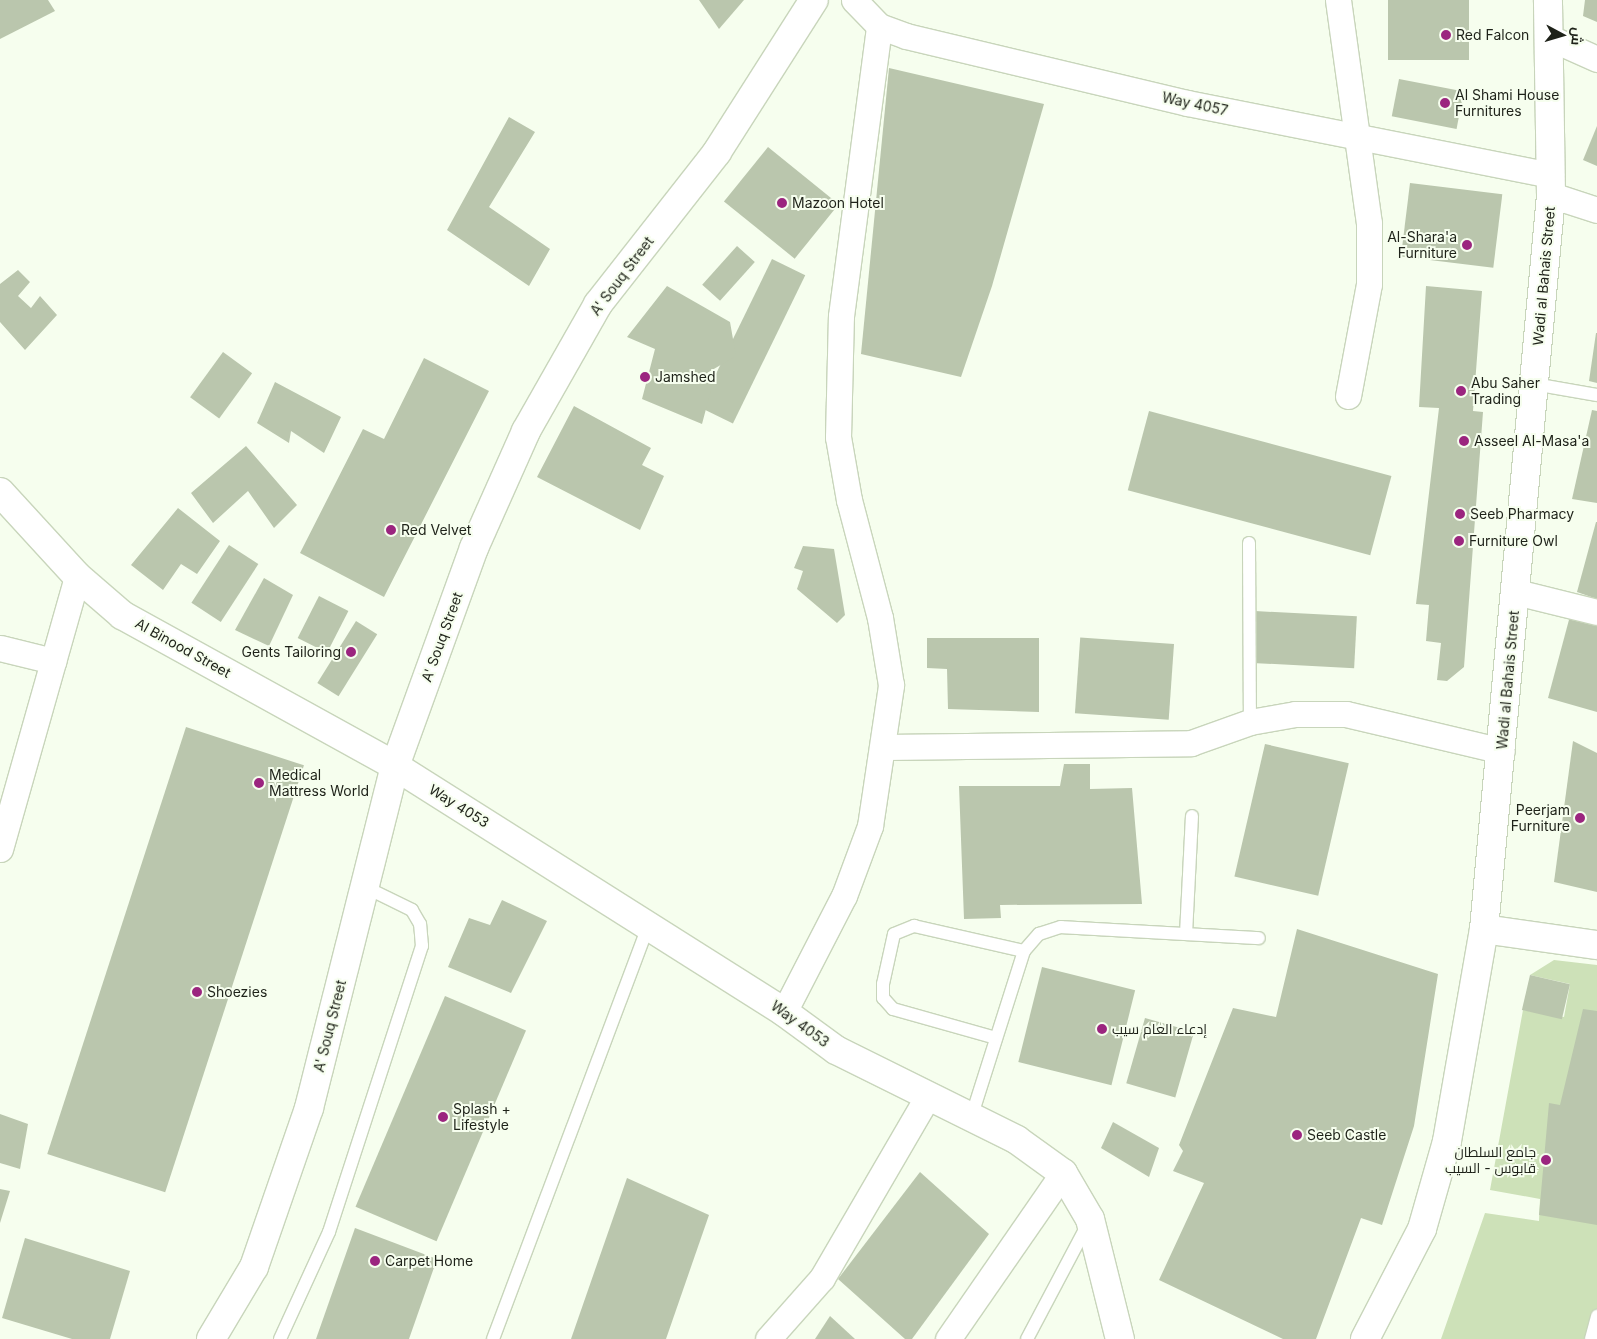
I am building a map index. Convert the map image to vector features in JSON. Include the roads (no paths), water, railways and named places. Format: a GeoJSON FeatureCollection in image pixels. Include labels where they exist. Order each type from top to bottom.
{"type":"FeatureCollection","features":[{"type":"Feature","properties":{"kind":"main road","name":"A' Souq Street"},"geometry":{"type":"LineString","coordinates":[[211,1339],[254,1267],[309,1108],[395,766],[474,548],[526,431],[598,304],[717,152],[814,0]]}},
{"type":"Feature","properties":{"kind":"main road","name":"Wadi al Bahais Street"},"geometry":{"type":"LineString","coordinates":[[1365,1339],[1422,1229],[1448,1141],[1484,929],[1502,751],[1551,185],[1548,0]]}},
{"type":"Feature","properties":{"kind":"main road","name":"Al Binood Street"},"geometry":{"type":"LineString","coordinates":[[0,492],[77,576],[122,615],[395,766]]}},
{"type":"Feature","properties":{"kind":"main road","name":"Way 4053"},"geometry":{"type":"LineString","coordinates":[[395,766],[784,1012],[836,1050],[1016,1140],[1063,1173],[1090,1219],[1120,1339]]}},
{"type":"Feature","properties":{"kind":"main road"},"geometry":{"type":"LineString","coordinates":[[1484,929],[1597,945]]}},
{"type":"Feature","properties":{"kind":"street","name":"Way 4057"},"geometry":{"type":"LineString","coordinates":[[854,0],[879,26],[906,36],[1187,103],[1358,137],[1551,185],[1597,210]]}},
{"type":"Feature","properties":{"kind":"street"},"geometry":{"type":"LineString","coordinates":[[1338,0],[1369,223],[1369,284],[1348,396]]}},
{"type":"Feature","properties":{"kind":"street"},"geometry":{"type":"LineString","coordinates":[[784,1012],[844,896],[867,835],[885,746],[890,685],[886,656],[838,437],[842,316],[879,26]]}},
{"type":"Feature","properties":{"kind":"street"},"geometry":{"type":"LineString","coordinates":[[1548,37],[1597,59]]}},
{"type":"Feature","properties":{"kind":"street"},"geometry":{"type":"LineString","coordinates":[[0,849],[77,576]]}},
{"type":"Feature","properties":{"kind":"street"},"geometry":{"type":"LineString","coordinates":[[1516,592],[1597,612]]}},
{"type":"Feature","properties":{"kind":"street"},"geometry":{"type":"LineString","coordinates":[[0,648],[53,660]]}},
{"type":"Feature","properties":{"kind":"street"},"geometry":{"type":"LineString","coordinates":[[885,746],[1192,743],[1250,722],[1295,714],[1346,714],[1502,751]]}},
{"type":"Feature","properties":{"kind":"street"},"geometry":{"type":"LineString","coordinates":[[768,1339],[822,1278],[928,1096]]}},
{"type":"Feature","properties":{"kind":"street"},"geometry":{"type":"LineString","coordinates":[[948,1339],[1063,1173]]}},
{"type":"Feature","properties":{"kind":"lane"},"geometry":{"type":"LineString","coordinates":[[1534,384],[1597,395]]}},
{"type":"Feature","properties":{"kind":"lane"},"geometry":{"type":"LineString","coordinates":[[1249,543],[1250,722]]}},
{"type":"Feature","properties":{"kind":"lane"},"geometry":{"type":"LineString","coordinates":[[1186,934],[1192,816]]}},
{"type":"Feature","properties":{"kind":"lane"},"geometry":{"type":"LineString","coordinates":[[280,1339],[330,1232],[422,946],[420,924],[412,910],[365,887]]}},
{"type":"Feature","properties":{"kind":"lane"},"geometry":{"type":"LineString","coordinates":[[493,1339],[648,926]]}},
{"type":"Feature","properties":{"kind":"lane"},"geometry":{"type":"LineString","coordinates":[[996,1038],[893,1010],[883,998],[883,984],[894,934],[914,926],[1024,951]]}},
{"type":"Feature","properties":{"kind":"lane"},"geometry":{"type":"LineString","coordinates":[[971,1118],[1024,951],[1039,934],[1061,928],[1259,938]]}},
{"type":"Feature","properties":{"kind":"lane"},"geometry":{"type":"LineString","coordinates":[[1027,1339],[1090,1219]]}},
{"type":"Feature","properties":{"kind":"lane"},"geometry":{"type":"LineString","coordinates":[[1590,1339],[1597,1316]]}},
{"type":"Feature","properties":{"kind":"place","name":"Red Falcon"},"geometry":{"type":"Point","coordinates":[1446,35]}},
{"type":"Feature","properties":{"kind":"place","name":"Al Shami House Furnitures"},"geometry":{"type":"Point","coordinates":[1445,103]}},
{"type":"Feature","properties":{"kind":"place","name":"Mazoon Hotel"},"geometry":{"type":"Point","coordinates":[782,203]}},
{"type":"Feature","properties":{"kind":"place","name":"Al-Shara'a Furniture"},"geometry":{"type":"Point","coordinates":[1467,245]}},
{"type":"Feature","properties":{"kind":"place","name":"Jamshed"},"geometry":{"type":"Point","coordinates":[645,377]}},
{"type":"Feature","properties":{"kind":"place","name":"Abu Saher Trading"},"geometry":{"type":"Point","coordinates":[1461,391]}},
{"type":"Feature","properties":{"kind":"place","name":"Asseel Al-Masa'a"},"geometry":{"type":"Point","coordinates":[1464,441]}},
{"type":"Feature","properties":{"kind":"place","name":"Seeb Pharmacy"},"geometry":{"type":"Point","coordinates":[1460,514]}},
{"type":"Feature","properties":{"kind":"place","name":"Red Velvet"},"geometry":{"type":"Point","coordinates":[391,530]}},
{"type":"Feature","properties":{"kind":"place","name":"Furniture Owl"},"geometry":{"type":"Point","coordinates":[1459,541]}},
{"type":"Feature","properties":{"kind":"place","name":"Gents Tailoring"},"geometry":{"type":"Point","coordinates":[351,652]}},
{"type":"Feature","properties":{"kind":"place","name":"Medical Mattress World"},"geometry":{"type":"Point","coordinates":[259,783]}},
{"type":"Feature","properties":{"kind":"place","name":"Peerjam Furniture"},"geometry":{"type":"Point","coordinates":[1580,818]}},
{"type":"Feature","properties":{"kind":"place","name":"Shoezies"},"geometry":{"type":"Point","coordinates":[197,992]}},
{"type":"Feature","properties":{"kind":"place","name":"إدعاء العام سيب"},"geometry":{"type":"Point","coordinates":[1102,1029]}},
{"type":"Feature","properties":{"kind":"place","name":"Splash + Lifestyle"},"geometry":{"type":"Point","coordinates":[443,1117]}},
{"type":"Feature","properties":{"kind":"place","name":"Seeb Castle"},"geometry":{"type":"Point","coordinates":[1297,1135]}},
{"type":"Feature","properties":{"kind":"place","name":"جامع السلطان قابوس - السيب"},"geometry":{"type":"Point","coordinates":[1546,1160]}},
{"type":"Feature","properties":{"kind":"place","name":"Carpet Home"},"geometry":{"type":"Point","coordinates":[375,1261]}}]}
